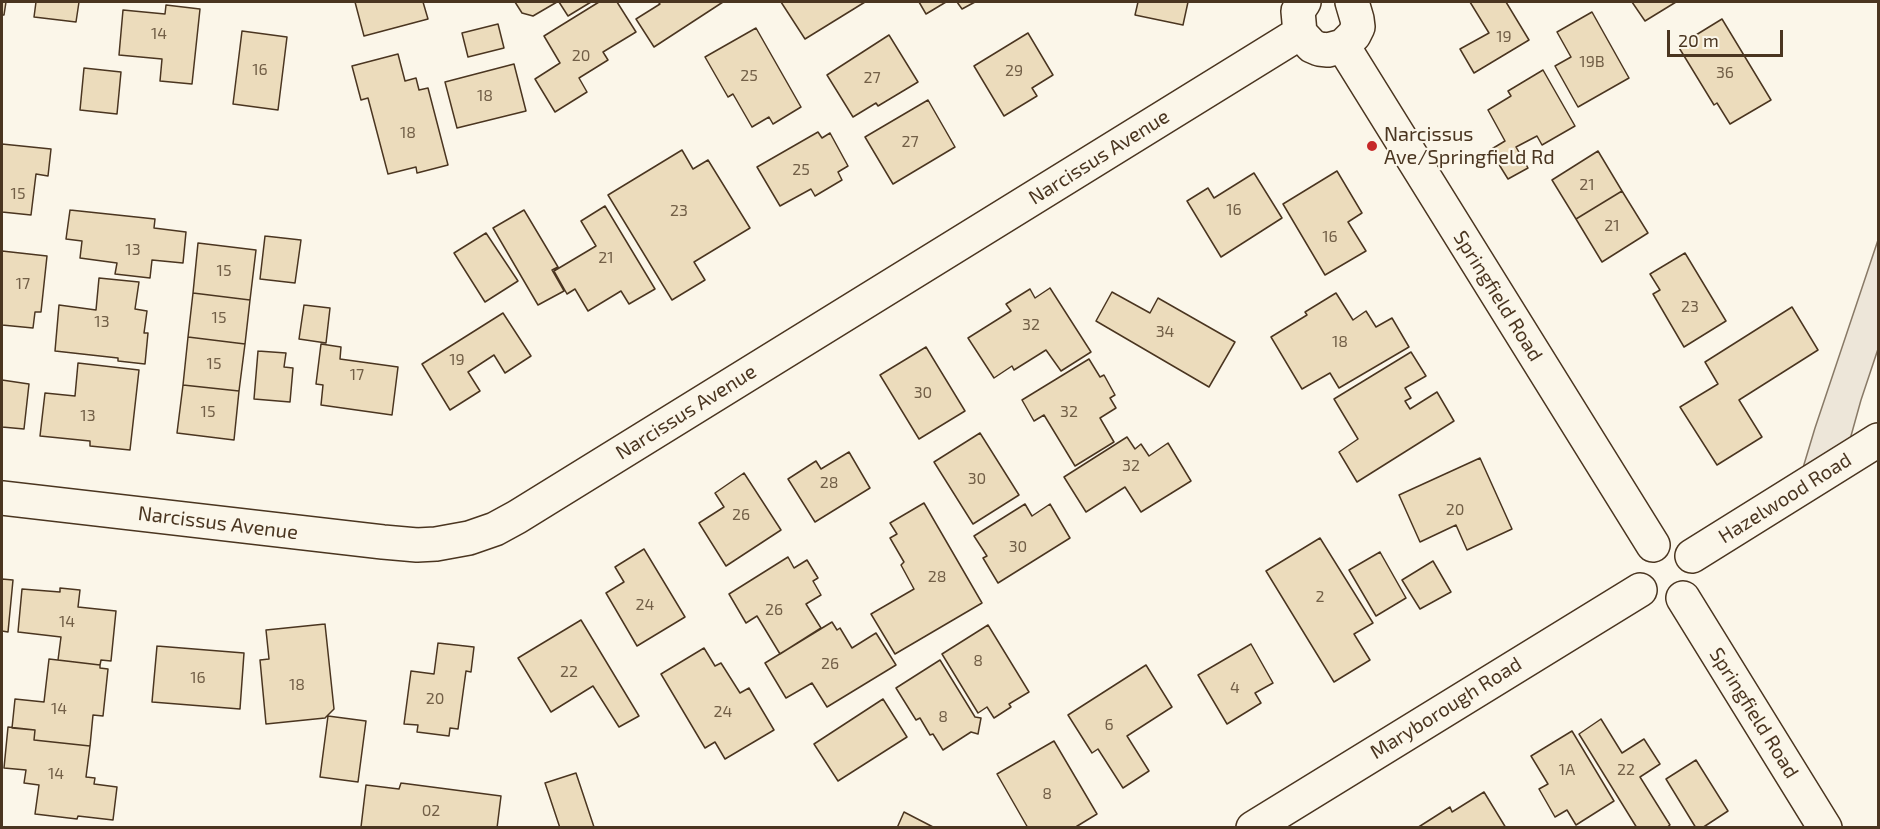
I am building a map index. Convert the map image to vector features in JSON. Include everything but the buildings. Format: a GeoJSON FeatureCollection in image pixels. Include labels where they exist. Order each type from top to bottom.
{"type":"FeatureCollection","features":[{"type":"Feature","properties":{"kind":"street"},"geometry":{"type":"LineString","coordinates":[[1302,17],[1306,40],[1319,49],[1328,50],[1343,46],[1354,35],[1358,27],[1356,9],[1352,2]]}},
{"type":"Feature","properties":{"kind":"street","name":"Narcissus Avenue"},"geometry":{"type":"LineString","coordinates":[[2,498],[417,545],[469,538],[495,529],[517,518],[1302,17]]}},
{"type":"Feature","properties":{"kind":"street","name":"Springfield Road"},"geometry":{"type":"LineString","coordinates":[[1343,46],[1653,545]]}},
{"type":"Feature","properties":{"kind":"street","name":"Hazelwood Road"},"geometry":{"type":"LineString","coordinates":[[1692,556],[1878,440]]}},
{"type":"Feature","properties":{"kind":"street"},"geometry":{"type":"LineString","coordinates":[[1680,544],[1692,556],[1696,564],[1695,584],[1683,598],[1666,603],[1655,601],[1640,590],[1637,579],[1640,558],[1653,545],[1680,544]]}},
{"type":"Feature","properties":{"kind":"street","name":"Maryborough Road"},"geometry":{"type":"LineString","coordinates":[[1253,828],[1640,590]]}},
{"type":"Feature","properties":{"kind":"street","name":"Springfield Road"},"geometry":{"type":"LineString","coordinates":[[1683,598],[1825,828]]}},
{"type":"Feature","properties":{"kind":"shaded area"},"geometry":{"type":"Polygon","coordinates":[[[1878,240],[1878,349],[1844,461],[1796,491],[1815,428],[1878,240]]]}},
{"type":"Feature","properties":{"kind":"place","name":"Narcissus Ave/Springfield Rd"},"geometry":{"type":"Point","coordinates":[1372,146]}}]}
